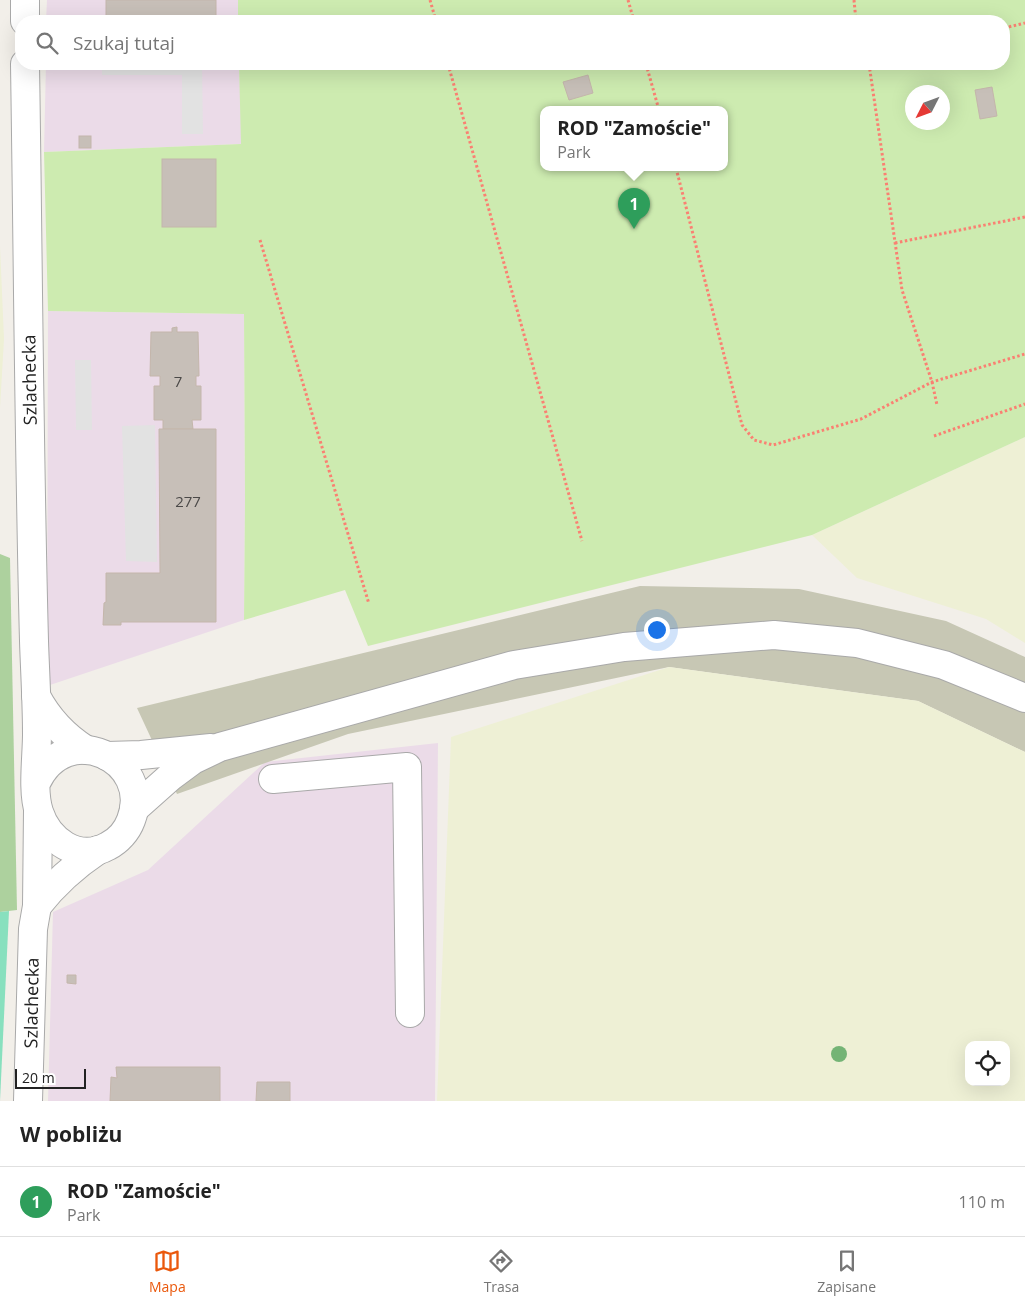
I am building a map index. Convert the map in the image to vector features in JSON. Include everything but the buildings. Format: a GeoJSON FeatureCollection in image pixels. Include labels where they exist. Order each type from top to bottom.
{"type":"FeatureCollection","features":[{"type":"Feature","properties":{"kind":"street"},"geometry":{"type":"LineString","coordinates":[[24,0],[25,15]]}},
{"type":"Feature","properties":{"kind":"street","name":"Szlachecka"},"geometry":{"type":"LineString","coordinates":[[25,70],[30,494],[37,796],[37,906],[32,929],[28,1101]]}},
{"type":"Feature","properties":{"kind":"street"},"geometry":{"type":"LineString","coordinates":[[36,696],[43,709],[60,730],[71,740],[97,753],[118,763],[132,784],[135,797],[134,810],[131,821],[125,831],[117,840],[98,850],[82,852],[67,848],[57,841],[44,825],[37,796],[42,770],[62,754],[74,750],[97,753],[141,755],[220,747],[514,665],[624,647],[774,635],[857,643],[944,666],[1025,698]]}},
{"type":"Feature","properties":{"kind":"street"},"geometry":{"type":"LineString","coordinates":[[134,810],[170,777],[194,760],[220,747]]}},
{"type":"Feature","properties":{"kind":"street"},"geometry":{"type":"LineString","coordinates":[[273,779],[407,767],[410,1013]]}},
{"type":"Feature","properties":{"kind":"street","name":"Szlachecka"},"geometry":{"type":"LineString","coordinates":[[37,906],[64,875],[79,862],[98,850]]}},
{"type":"Feature","properties":{"kind":"path"},"geometry":{"type":"LineString","coordinates":[[430,0],[434,15]]}},
{"type":"Feature","properties":{"kind":"path"},"geometry":{"type":"LineString","coordinates":[[628,0],[632,15]]}},
{"type":"Feature","properties":{"kind":"path"},"geometry":{"type":"LineString","coordinates":[[854,0],[855,15]]}},
{"type":"Feature","properties":{"kind":"path"},"geometry":{"type":"LineString","coordinates":[[1010,27],[1025,24]]}},
{"type":"Feature","properties":{"kind":"path"},"geometry":{"type":"LineString","coordinates":[[450,70],[582,541]]}},
{"type":"Feature","properties":{"kind":"path"},"geometry":{"type":"LineString","coordinates":[[648,70],[658,106]]}},
{"type":"Feature","properties":{"kind":"path"},"geometry":{"type":"LineString","coordinates":[[870,70],[902,290],[932,382],[937,405]]}},
{"type":"Feature","properties":{"kind":"path"},"geometry":{"type":"LineString","coordinates":[[677,171],[742,425],[754,440],[773,445],[860,419],[932,382],[1025,354]]}},
{"type":"Feature","properties":{"kind":"path"},"geometry":{"type":"LineString","coordinates":[[895,243],[1025,217]]}},
{"type":"Feature","properties":{"kind":"path"},"geometry":{"type":"LineString","coordinates":[[260,240],[369,604]]}},
{"type":"Feature","properties":{"kind":"path"},"geometry":{"type":"LineString","coordinates":[[934,436],[1025,404]]}},
{"type":"Feature","properties":{"kind":"shaded area"},"geometry":{"type":"Polygon","coordinates":[[[47,0],[238,0],[238,15],[46,15],[47,0]]]}},
{"type":"Feature","properties":{"kind":"shaded area"},"geometry":{"type":"Polygon","coordinates":[[[46,70],[239,70],[242,144],[44,152],[46,70]]]}},
{"type":"Feature","properties":{"kind":"shaded area"},"geometry":{"type":"Polygon","coordinates":[[[102,70],[202,70],[203,134],[182,134],[182,75],[102,75],[102,70]]]}},
{"type":"Feature","properties":{"kind":"shaded area"},"geometry":{"type":"Polygon","coordinates":[[[0,246],[4,339],[0,408],[0,246]]]}},
{"type":"Feature","properties":{"kind":"shaded area"},"geometry":{"type":"Polygon","coordinates":[[[48,311],[244,314],[245,499],[244,620],[47,686],[48,311]]]}},
{"type":"Feature","properties":{"kind":"shaded area"},"geometry":{"type":"Polygon","coordinates":[[[75,360],[91,360],[92,430],[76,430],[75,360]]]}},
{"type":"Feature","properties":{"kind":"shaded area"},"geometry":{"type":"Polygon","coordinates":[[[155,425],[157,562],[126,561],[122,426],[155,425]]]}},
{"type":"Feature","properties":{"kind":"shaded area"},"geometry":{"type":"Polygon","coordinates":[[[1025,437],[1025,643],[986,619],[857,578],[812,535],[1025,437]]]}},
{"type":"Feature","properties":{"kind":"shaded area"},"geometry":{"type":"Polygon","coordinates":[[[640,586],[799,589],[946,621],[1025,657],[1025,752],[918,701],[669,667],[348,734],[177,794],[137,708],[640,586]]]}},
{"type":"Feature","properties":{"kind":"shaded area"},"geometry":{"type":"Polygon","coordinates":[[[669,667],[918,701],[1025,752],[1025,1101],[437,1101],[451,737],[669,667]]]}},
{"type":"Feature","properties":{"kind":"shaded area"},"geometry":{"type":"Polygon","coordinates":[[[438,743],[435,1101],[48,1101],[53,912],[148,870],[265,762],[438,743]]]}},
{"type":"Feature","properties":{"kind":"green space"},"geometry":{"type":"Polygon","coordinates":[[[238,0],[1025,0],[1025,437],[812,535],[368,646],[345,590],[244,620],[244,314],[48,311],[44,152],[241,144],[239,70],[1010,70],[1010,15],[238,15],[238,0]]]}},
{"type":"Feature","properties":{"kind":"green space"},"geometry":{"type":"Polygon","coordinates":[[[0,554],[10,558],[17,910],[0,912],[0,554]]]}},
{"type":"Feature","properties":{"kind":"green space"},"geometry":{"type":"Polygon","coordinates":[[[9,911],[0,1101],[0,912],[9,911]]]}},
{"type":"Feature","properties":{"kind":"place","name":"ROD \"Zamoście\""},"geometry":{"type":"Point","coordinates":[634,229]}}]}
